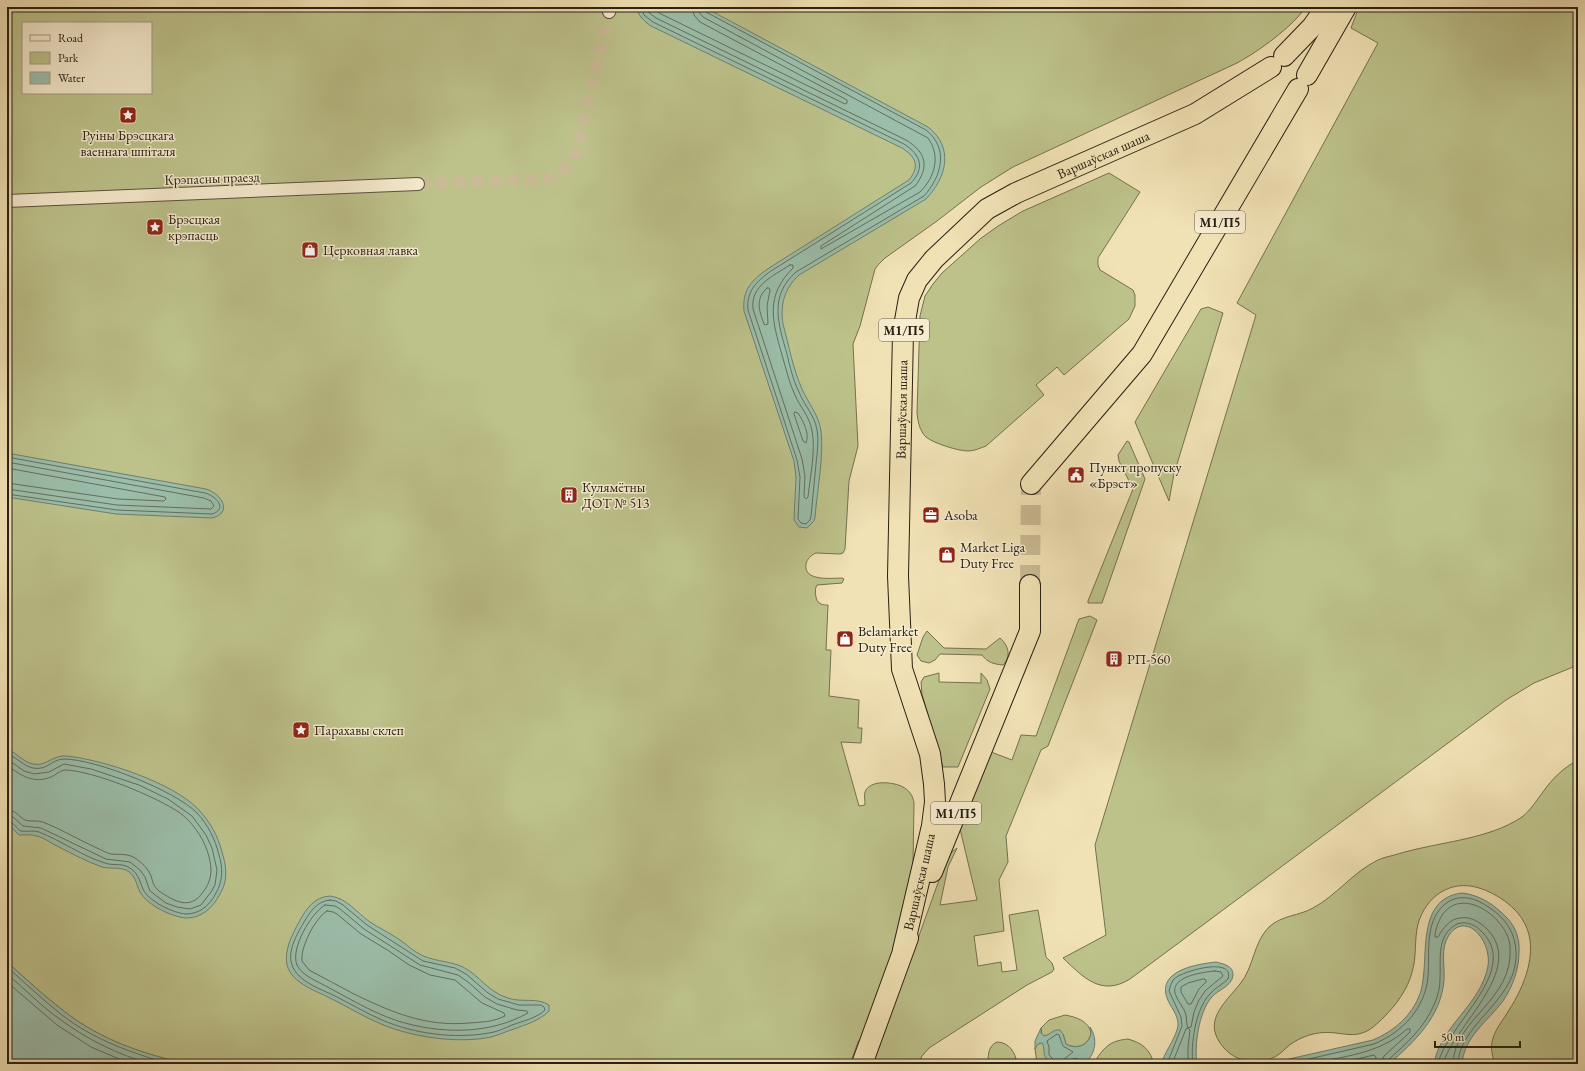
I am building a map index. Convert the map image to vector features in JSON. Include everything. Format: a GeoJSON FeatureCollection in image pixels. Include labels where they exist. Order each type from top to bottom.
{"type":"FeatureCollection","features":[{"type":"Feature","properties":{"kind":"highway","name":"Варшаўская шаша"},"geometry":{"type":"LineString","coordinates":[[903,950],[932,826],[935,802],[930,754],[902,669],[898,587],[903,332],[906,308],[913,288],[917,280],[934,259],[987,209],[1016,193],[1195,114],[1277,62],[1312,27],[1326,7]]}},
{"type":"Feature","properties":{"kind":"highway","name":"М1/П5"},"geometry":{"type":"LineString","coordinates":[[1031,484],[1142,354],[1346,7]]}},
{"type":"Feature","properties":{"kind":"highway","name":"Варшаўская шаша"},"geometry":{"type":"LineString","coordinates":[[862,1064],[946,836],[1030,631],[1030,585]]}},
{"type":"Feature","properties":{"kind":"street","name":"Крэпасны праезд"},"geometry":{"type":"LineString","coordinates":[[7,201],[418,184]]}},
{"type":"Feature","properties":{"kind":"green space"},"geometry":{"type":"Polygon","coordinates":[[[7,7],[1306,7],[1300,15],[1283,31],[1255,52],[1237,63],[1013,167],[981,187],[885,258],[875,269],[860,326],[853,344],[858,446],[849,481],[845,549],[843,553],[840,554],[816,553],[807,560],[806,564],[806,570],[813,576],[819,578],[844,579],[842,583],[817,585],[815,592],[819,603],[822,605],[828,605],[826,650],[831,650],[829,696],[859,700],[858,728],[862,728],[861,743],[841,742],[859,806],[865,805],[865,792],[872,785],[877,783],[899,785],[908,790],[914,803],[913,863],[906,914],[868,1029],[858,1042],[850,1064],[189,1064],[140,1051],[93,1031],[79,1022],[36,988],[7,962],[7,7]]]}},
{"type":"Feature","properties":{"kind":"green space"},"geometry":{"type":"Polygon","coordinates":[[[1359,7],[1578,7],[1578,665],[1534,683],[1506,700],[1130,979],[1120,984],[1110,986],[1101,985],[1085,978],[1063,958],[1106,935],[1095,845],[1256,315],[1237,303],[1378,43],[1351,28],[1359,7]]]}},
{"type":"Feature","properties":{"kind":"green space"},"geometry":{"type":"Polygon","coordinates":[[[1109,173],[1140,192],[1098,258],[1100,270],[1133,290],[1135,295],[1135,306],[1129,319],[1064,375],[1057,367],[1036,385],[1044,395],[986,446],[964,451],[940,444],[926,437],[920,428],[917,413],[920,316],[925,296],[933,284],[942,273],[980,239],[998,226],[1023,211],[1109,173]]]}},
{"type":"Feature","properties":{"kind":"green space"},"geometry":{"type":"Polygon","coordinates":[[[1208,307],[1223,313],[1174,474],[1169,501],[1135,422],[1201,309],[1208,307]]]}},
{"type":"Feature","properties":{"kind":"green space"},"geometry":{"type":"Polygon","coordinates":[[[1127,441],[1129,442],[1145,479],[1102,603],[1088,603],[1133,489],[1119,461],[1118,455],[1127,441]]]}},
{"type":"Feature","properties":{"kind":"green space"},"geometry":{"type":"Polygon","coordinates":[[[1090,616],[1097,620],[1048,746],[1041,750],[1006,836],[1008,862],[999,880],[1004,931],[974,936],[978,966],[1001,962],[1002,972],[1017,970],[1009,915],[1038,910],[1046,957],[1052,963],[1054,969],[1052,972],[1027,985],[929,1048],[922,1056],[918,1064],[873,1064],[948,855],[957,848],[948,867],[940,905],[977,900],[960,829],[991,752],[1012,760],[1021,735],[1036,736],[1079,619],[1090,616]]]}},
{"type":"Feature","properties":{"kind":"green space"},"geometry":{"type":"Polygon","coordinates":[[[927,631],[944,648],[986,649],[1000,638],[1007,647],[1008,651],[1006,662],[1003,665],[991,663],[982,655],[940,654],[935,660],[929,663],[921,661],[917,655],[923,637],[927,631]]]}},
{"type":"Feature","properties":{"kind":"green space"},"geometry":{"type":"Polygon","coordinates":[[[939,673],[939,682],[981,683],[981,673],[987,680],[990,689],[958,767],[943,767],[922,694],[921,682],[924,677],[939,673]]]}},
{"type":"Feature","properties":{"kind":"green space"},"geometry":{"type":"Polygon","coordinates":[[[1578,760],[1578,1064],[1495,1064],[1492,1051],[1494,1034],[1520,991],[1528,968],[1531,946],[1525,924],[1511,906],[1486,890],[1469,886],[1459,886],[1441,892],[1427,905],[1418,924],[1414,966],[1408,985],[1393,1007],[1371,1029],[1359,1034],[1325,1032],[1309,1035],[1292,1043],[1278,1055],[1264,1061],[1257,1062],[1242,1060],[1229,1053],[1224,1048],[1217,1039],[1215,1030],[1217,1014],[1245,977],[1256,948],[1269,927],[1279,920],[1308,911],[1322,903],[1361,871],[1380,859],[1413,850],[1478,836],[1509,825],[1525,815],[1554,778],[1578,760]]]}},
{"type":"Feature","properties":{"kind":"green space"},"geometry":{"type":"Polygon","coordinates":[[[1065,1015],[1078,1018],[1088,1025],[1091,1033],[1088,1041],[1082,1045],[1070,1046],[1066,1044],[1063,1034],[1042,1035],[1041,1028],[1049,1020],[1065,1015]]]}},
{"type":"Feature","properties":{"kind":"green space"},"geometry":{"type":"Polygon","coordinates":[[[1128,1039],[1145,1047],[1154,1064],[1093,1064],[1107,1046],[1121,1040],[1128,1039]]]}},
{"type":"Feature","properties":{"kind":"green space"},"geometry":{"type":"Polygon","coordinates":[[[997,1042],[1005,1044],[1011,1049],[1017,1064],[988,1064],[988,1054],[990,1048],[997,1042]]]}},
{"type":"Feature","properties":{"kind":"green space"},"geometry":{"type":"Polygon","coordinates":[[[1041,1042],[1044,1045],[1046,1058],[1054,1064],[1037,1063],[1035,1049],[1036,1045],[1041,1042]]]}},
{"type":"Feature","properties":{"kind":"water"},"geometry":{"type":"Polygon","coordinates":[[[637,7],[704,7],[928,127],[942,144],[945,162],[943,172],[939,181],[926,199],[799,275],[790,286],[784,298],[782,310],[783,324],[799,381],[820,425],[822,441],[815,517],[814,521],[807,528],[799,527],[794,520],[796,477],[794,461],[744,311],[745,297],[749,286],[753,281],[769,268],[909,180],[915,170],[915,162],[911,155],[902,148],[651,26],[642,18],[637,7]]]}},
{"type":"Feature","properties":{"kind":"water"},"geometry":{"type":"Polygon","coordinates":[[[7,453],[206,489],[217,495],[224,508],[218,516],[212,518],[116,514],[7,497],[7,453]]]}},
{"type":"Feature","properties":{"kind":"water"},"geometry":{"type":"Polygon","coordinates":[[[7,749],[33,764],[42,764],[62,756],[100,762],[138,774],[156,782],[188,800],[207,819],[216,835],[223,857],[226,871],[225,881],[216,901],[208,910],[198,916],[186,918],[167,913],[154,906],[143,897],[134,877],[126,870],[105,868],[96,865],[35,835],[19,835],[7,823],[7,749]]]}},
{"type":"Feature","properties":{"kind":"water"},"geometry":{"type":"Polygon","coordinates":[[[1462,893],[1481,898],[1502,913],[1510,922],[1518,938],[1519,958],[1517,971],[1510,989],[1503,1001],[1472,1037],[1464,1054],[1462,1064],[1434,1064],[1438,1050],[1444,1038],[1477,992],[1484,980],[1488,966],[1486,948],[1482,939],[1477,932],[1470,927],[1463,926],[1456,928],[1446,940],[1444,951],[1444,980],[1438,1006],[1432,1017],[1417,1037],[1389,1064],[1277,1064],[1289,1059],[1373,1040],[1388,1032],[1401,1022],[1417,1002],[1420,994],[1423,981],[1427,934],[1430,919],[1436,907],[1447,898],[1462,893]]]}},
{"type":"Feature","properties":{"kind":"water"},"geometry":{"type":"Polygon","coordinates":[[[330,896],[336,897],[347,903],[370,922],[422,955],[463,967],[495,992],[513,999],[540,1001],[549,1005],[549,1011],[533,1022],[491,1037],[464,1040],[435,1038],[393,1029],[312,990],[299,982],[290,972],[286,959],[288,948],[294,932],[311,904],[319,899],[330,896]]]}},
{"type":"Feature","properties":{"kind":"water"},"geometry":{"type":"Polygon","coordinates":[[[7,962],[58,1006],[93,1031],[140,1051],[189,1064],[7,1064],[7,962]]]}},
{"type":"Feature","properties":{"kind":"water"},"geometry":{"type":"Polygon","coordinates":[[[1216,962],[1230,968],[1233,976],[1232,980],[1227,986],[1211,998],[1203,1012],[1198,1030],[1196,1048],[1197,1064],[1163,1064],[1163,1059],[1178,1026],[1176,1015],[1167,998],[1165,988],[1168,981],[1173,975],[1181,970],[1216,962]]]}},
{"type":"Feature","properties":{"kind":"water"},"geometry":{"type":"Polygon","coordinates":[[[1090,1027],[1095,1041],[1091,1056],[1084,1064],[1081,1064],[1080,1060],[1075,1058],[1064,1064],[1058,1065],[1046,1058],[1042,1043],[1038,1044],[1035,1049],[1035,1041],[1041,1028],[1041,1033],[1044,1036],[1055,1030],[1060,1030],[1066,1044],[1076,1047],[1085,1044],[1088,1041],[1091,1032],[1090,1027]]]}},
{"type":"Feature","properties":{"kind":"tunnel"},"geometry":{"type":"LineString","coordinates":[[418,184],[547,179],[564,170],[576,154],[609,12]]}},
{"type":"Feature","properties":{"kind":"tunnel"},"geometry":{"type":"LineString","coordinates":[[1030,585],[1031,484]]}},
{"type":"Feature","properties":{"kind":"place","name":"Руіны Брэсцкага ваеннага шпіталя"},"geometry":{"type":"Point","coordinates":[128,115]}},
{"type":"Feature","properties":{"kind":"place","name":"Брэсцкая крэпасць"},"geometry":{"type":"Point","coordinates":[155,227]}},
{"type":"Feature","properties":{"kind":"place","name":"Церковная лавка"},"geometry":{"type":"Point","coordinates":[310,250]}},
{"type":"Feature","properties":{"kind":"place","name":"Пункт пропуску «Брэст»"},"geometry":{"type":"Point","coordinates":[1076,475]}},
{"type":"Feature","properties":{"kind":"place","name":"Кулямётны ДОТ № 513"},"geometry":{"type":"Point","coordinates":[569,495]}},
{"type":"Feature","properties":{"kind":"place","name":"Asoba"},"geometry":{"type":"Point","coordinates":[931,515]}},
{"type":"Feature","properties":{"kind":"place","name":"Market Liga Duty Free"},"geometry":{"type":"Point","coordinates":[947,555]}},
{"type":"Feature","properties":{"kind":"place","name":"Belamarket Duty Free"},"geometry":{"type":"Point","coordinates":[845,639]}},
{"type":"Feature","properties":{"kind":"place","name":"РП-560"},"geometry":{"type":"Point","coordinates":[1114,659]}},
{"type":"Feature","properties":{"kind":"place","name":"Парахавы склеп"},"geometry":{"type":"Point","coordinates":[301,730]}}]}
